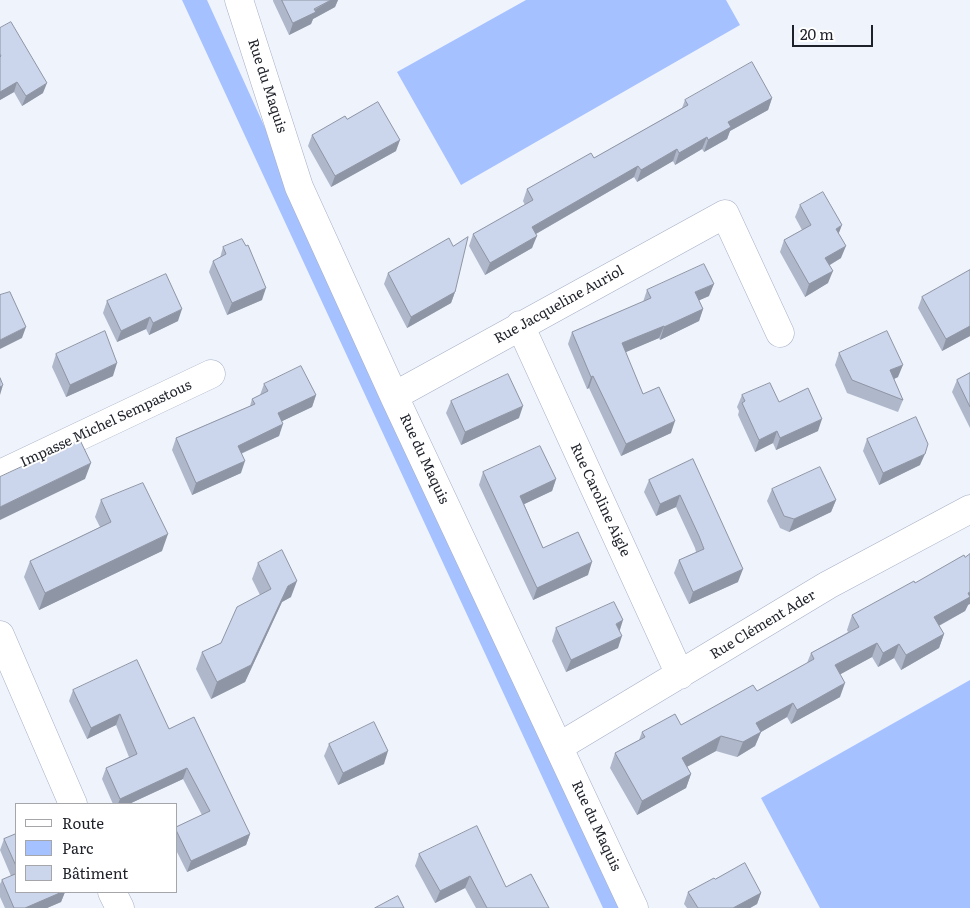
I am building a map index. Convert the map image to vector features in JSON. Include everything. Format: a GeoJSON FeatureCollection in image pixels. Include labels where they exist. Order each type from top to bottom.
{"type":"FeatureCollection","features":[{"type":"Feature","properties":{"kind":"street","name":"Rue du Maquis"},"geometry":{"type":"LineString","coordinates":[[239,0],[299,187],[394,396],[560,746],[634,908]]}},
{"type":"Feature","properties":{"kind":"street","name":"Rue Jacqueline Auriol"},"geometry":{"type":"LineString","coordinates":[[394,396],[725,214],[780,333]]}},
{"type":"Feature","properties":{"kind":"street","name":"Rue Caroline Aigle"},"geometry":{"type":"LineString","coordinates":[[520,326],[680,675]]}},
{"type":"Feature","properties":{"kind":"street","name":"Impasse Michel Sempastous"},"geometry":{"type":"LineString","coordinates":[[0,474],[211,374]]}},
{"type":"Feature","properties":{"kind":"street","name":"Rue Clément Ader"},"geometry":{"type":"LineString","coordinates":[[560,746],[828,585],[970,509]]}},
{"type":"Feature","properties":{"kind":"street"},"geometry":{"type":"LineString","coordinates":[[0,635],[73,803]]}},
{"type":"Feature","properties":{"kind":"street"},"geometry":{"type":"LineString","coordinates":[[112,893],[120,908]]}},
{"type":"Feature","properties":{"kind":"green space"},"geometry":{"type":"Polygon","coordinates":[[[182,0],[207,0],[625,908],[603,908],[182,0]]]}},
{"type":"Feature","properties":{"kind":"green space"},"geometry":{"type":"Polygon","coordinates":[[[526,0],[726,0],[740,25],[461,185],[397,72],[526,0]]]}},
{"type":"Feature","properties":{"kind":"green space"},"geometry":{"type":"Polygon","coordinates":[[[970,680],[970,908],[820,908],[761,798],[970,680]]]}},
{"type":"Feature","properties":{"kind":"building"},"geometry":{"type":"Polygon","coordinates":[[[282,0],[331,0],[314,9],[316,12],[293,23],[282,0]]]}},
{"type":"Feature","properties":{"kind":"building"},"geometry":{"type":"Polygon","coordinates":[[[11,22],[47,83],[26,96],[17,82],[0,92],[0,28],[11,22]]]}},
{"type":"Feature","properties":{"kind":"building"},"geometry":{"type":"Polygon","coordinates":[[[752,62],[772,98],[728,122],[731,127],[708,140],[707,137],[679,153],[677,149],[641,170],[638,166],[532,227],[537,236],[490,263],[473,234],[533,200],[527,189],[591,153],[594,158],[688,105],[685,100],[752,62]]]}},
{"type":"Feature","properties":{"kind":"building"},"geometry":{"type":"Polygon","coordinates":[[[378,102],[400,140],[335,176],[312,135],[345,116],[347,119],[378,102]]]}},
{"type":"Feature","properties":{"kind":"building"},"geometry":{"type":"Polygon","coordinates":[[[823,192],[842,225],[836,229],[846,246],[825,258],[833,271],[809,284],[784,240],[811,225],[800,205],[823,192]]]}},
{"type":"Feature","properties":{"kind":"building"},"geometry":{"type":"Polygon","coordinates":[[[468,237],[455,292],[411,317],[388,273],[449,238],[453,246],[468,237]]]}},
{"type":"Feature","properties":{"kind":"building"},"geometry":{"type":"Polygon","coordinates":[[[242,239],[246,246],[248,245],[266,288],[232,303],[213,261],[226,254],[223,247],[242,239]]]}},
{"type":"Feature","properties":{"kind":"building"},"geometry":{"type":"Polygon","coordinates":[[[704,264],[714,284],[695,292],[703,309],[664,327],[622,343],[643,394],[659,387],[675,421],[626,444],[593,376],[591,377],[572,332],[651,298],[647,290],[704,264]]]}},
{"type":"Feature","properties":{"kind":"building"},"geometry":{"type":"Polygon","coordinates":[[[970,270],[970,326],[946,339],[922,297],[970,270]]]}},
{"type":"Feature","properties":{"kind":"building"},"geometry":{"type":"Polygon","coordinates":[[[166,274],[182,309],[153,323],[150,317],[121,331],[107,301],[166,274]]]}},
{"type":"Feature","properties":{"kind":"building"},"geometry":{"type":"Polygon","coordinates":[[[10,292],[26,327],[0,340],[0,295],[10,292]]]}},
{"type":"Feature","properties":{"kind":"building"},"geometry":{"type":"Polygon","coordinates":[[[105,331],[117,363],[70,385],[56,354],[105,331]]]}},
{"type":"Feature","properties":{"kind":"building"},"geometry":{"type":"Polygon","coordinates":[[[887,331],[903,365],[890,370],[903,400],[852,380],[839,353],[887,331]]]}},
{"type":"Feature","properties":{"kind":"building"},"geometry":{"type":"Polygon","coordinates":[[[301,366],[316,395],[278,413],[283,424],[238,446],[245,461],[196,483],[176,438],[255,404],[252,399],[268,391],[264,384],[301,366]]]}},
{"type":"Feature","properties":{"kind":"building"},"geometry":{"type":"Polygon","coordinates":[[[970,373],[970,407],[957,380],[970,373]]]}},
{"type":"Feature","properties":{"kind":"building"},"geometry":{"type":"Polygon","coordinates":[[[508,374],[523,406],[465,432],[451,401],[508,374]]]}},
{"type":"Feature","properties":{"kind":"building"},"geometry":{"type":"Polygon","coordinates":[[[770,383],[779,402],[808,388],[822,419],[780,438],[777,431],[759,440],[742,403],[745,401],[742,395],[770,383]]]}},
{"type":"Feature","properties":{"kind":"building"},"geometry":{"type":"Polygon","coordinates":[[[916,417],[928,444],[925,454],[883,473],[867,439],[916,417]]]}},
{"type":"Feature","properties":{"kind":"building"},"geometry":{"type":"Polygon","coordinates":[[[80,440],[91,463],[0,507],[0,477],[80,440]]]}},
{"type":"Feature","properties":{"kind":"building"},"geometry":{"type":"Polygon","coordinates":[[[540,446],[556,479],[520,496],[543,548],[578,532],[592,562],[537,588],[483,472],[540,446]]]}},
{"type":"Feature","properties":{"kind":"building"},"geometry":{"type":"Polygon","coordinates":[[[693,459],[743,569],[693,592],[679,560],[704,549],[699,536],[680,495],[660,504],[649,480],[693,459]]]}},
{"type":"Feature","properties":{"kind":"building"},"geometry":{"type":"Polygon","coordinates":[[[820,467],[836,500],[794,519],[784,516],[772,489],[820,467]]]}},
{"type":"Feature","properties":{"kind":"building"},"geometry":{"type":"Polygon","coordinates":[[[143,483],[168,534],[45,593],[30,561],[111,522],[101,500],[143,483]]]}},
{"type":"Feature","properties":{"kind":"building"},"geometry":{"type":"Polygon","coordinates":[[[282,550],[297,581],[288,586],[251,665],[217,682],[202,652],[221,643],[237,607],[271,589],[258,563],[282,550]]]}},
{"type":"Feature","properties":{"kind":"building"},"geometry":{"type":"Polygon","coordinates":[[[970,554],[970,592],[968,593],[970,597],[934,617],[944,634],[906,655],[899,644],[883,653],[877,643],[835,665],[845,683],[797,710],[793,703],[756,723],[761,732],[743,742],[721,736],[682,758],[691,774],[642,801],[615,753],[645,737],[642,732],[675,714],[681,725],[753,685],[757,691],[814,659],[811,653],[859,627],[852,615],[914,581],[915,583],[964,555],[965,557],[970,554]]]}},
{"type":"Feature","properties":{"kind":"building"},"geometry":{"type":"Polygon","coordinates":[[[614,602],[623,620],[616,624],[622,636],[571,660],[556,628],[614,602]]]}},
{"type":"Feature","properties":{"kind":"building"},"geometry":{"type":"Polygon","coordinates":[[[137,660],[169,729],[194,717],[250,834],[191,861],[178,834],[178,826],[210,811],[187,768],[120,799],[106,768],[137,754],[120,714],[91,728],[73,690],[137,660]]]}},
{"type":"Feature","properties":{"kind":"building"},"geometry":{"type":"Polygon","coordinates":[[[374,722],[388,751],[343,773],[329,744],[374,722]]]}},
{"type":"Feature","properties":{"kind":"building"},"geometry":{"type":"Polygon","coordinates":[[[477,826],[506,887],[531,874],[549,908],[487,908],[470,876],[440,891],[419,854],[477,826]]]}},
{"type":"Feature","properties":{"kind":"building"},"geometry":{"type":"Polygon","coordinates":[[[15,834],[15,864],[4,839],[15,834]]]}},
{"type":"Feature","properties":{"kind":"building"},"geometry":{"type":"Polygon","coordinates":[[[745,863],[761,893],[733,908],[698,908],[688,892],[745,863]]]}},
{"type":"Feature","properties":{"kind":"building"},"geometry":{"type":"Polygon","coordinates":[[[15,874],[15,893],[60,893],[25,908],[14,908],[2,880],[15,874]]]}},
{"type":"Feature","properties":{"kind":"building"},"geometry":{"type":"Polygon","coordinates":[[[398,896],[404,908],[375,908],[398,896]]]}}]}
